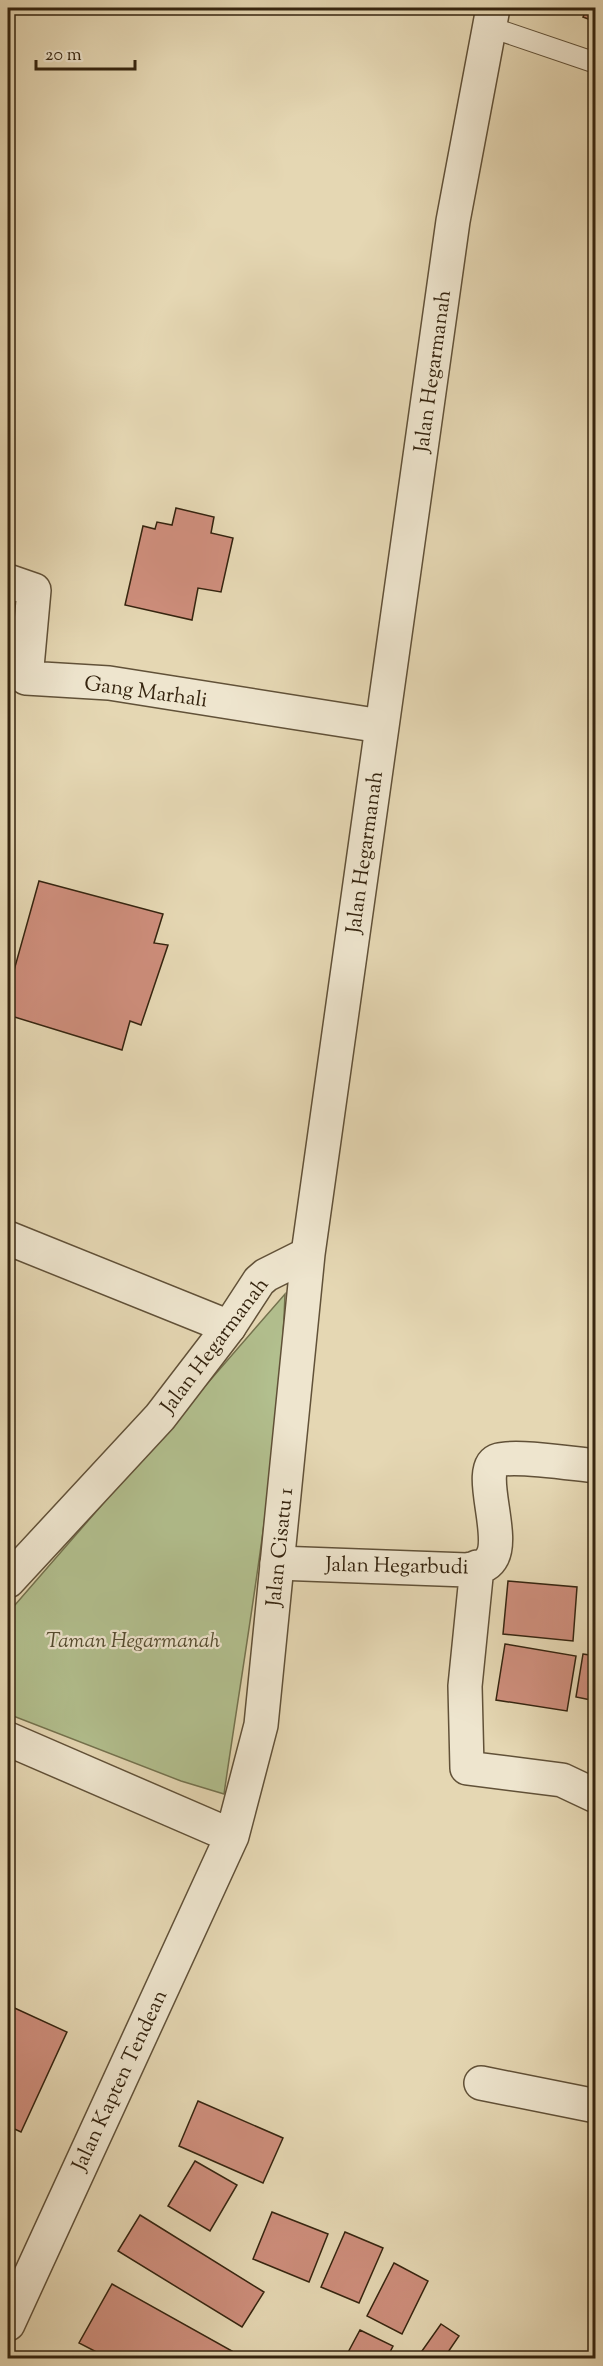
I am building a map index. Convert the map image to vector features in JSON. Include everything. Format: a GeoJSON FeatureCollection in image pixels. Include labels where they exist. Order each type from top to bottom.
{"type":"FeatureCollection","features":[{"type":"Feature","properties":{"kind":"street","name":"Jalan Hegarmanah"},"geometry":{"type":"LineString","coordinates":[[8,1581],[160,1417],[229,1327],[262,1277],[308,1254],[453,221],[491,17]]}},
{"type":"Feature","properties":{"kind":"street","name":"Gang Marhali"},"geometry":{"type":"LineString","coordinates":[[8,581],[34,590],[26,678],[109,683],[381,726]]}},
{"type":"Feature","properties":{"kind":"street"},"geometry":{"type":"LineString","coordinates":[[8,1238],[229,1327]]}},
{"type":"Feature","properties":{"kind":"street","name":"Jalan Cisatu 1"},"geometry":{"type":"LineString","coordinates":[[232,1836],[261,1725],[308,1254]]}},
{"type":"Feature","properties":{"kind":"street","name":"Jalan Hegarbudi"},"geometry":{"type":"LineString","coordinates":[[277,1563],[467,1570],[477,1568],[491,1559],[495,1549],[497,1535],[488,1478],[490,1467],[494,1462],[509,1458],[596,1466]]}},
{"type":"Feature","properties":{"kind":"street"},"geometry":{"type":"LineString","coordinates":[[477,1568],[465,1686],[467,1768],[562,1780],[596,1796]]}},
{"type":"Feature","properties":{"kind":"street"},"geometry":{"type":"LineString","coordinates":[[8,1739],[232,1836]]}},
{"type":"Feature","properties":{"kind":"street","name":"Jalan Kapten Tendean"},"geometry":{"type":"LineString","coordinates":[[8,2324],[232,1836]]}},
{"type":"Feature","properties":{"kind":"street"},"geometry":{"type":"LineString","coordinates":[[481,2083],[596,2106]]}},
{"type":"Feature","properties":{"kind":"lane"},"geometry":{"type":"LineString","coordinates":[[491,17],[596,63]]}},
{"type":"Feature","properties":{"kind":"green space","name":"Taman Hegarmanah"},"geometry":{"type":"Polygon","coordinates":[[[285,1294],[282,1357],[269,1482],[224,1794],[181,1781],[8,1714],[8,1613],[285,1294]]]}},
{"type":"Feature","properties":{"kind":"building"},"geometry":{"type":"Polygon","coordinates":[[[587,8],[596,8],[596,22],[583,17],[587,8]]]}},
{"type":"Feature","properties":{"kind":"building"},"geometry":{"type":"Polygon","coordinates":[[[176,508],[214,517],[211,533],[233,538],[221,592],[198,588],[192,620],[125,605],[143,526],[155,529],[157,522],[172,525],[176,508]]]}},
{"type":"Feature","properties":{"kind":"building"},"geometry":{"type":"Polygon","coordinates":[[[39,881],[163,914],[154,943],[168,945],[141,1025],[130,1021],[122,1050],[8,1015],[8,973],[13,974],[39,881]]]}},
{"type":"Feature","properties":{"kind":"building"},"geometry":{"type":"Polygon","coordinates":[[[508,1581],[577,1587],[573,1641],[503,1634],[508,1581]]]}},
{"type":"Feature","properties":{"kind":"building"},"geometry":{"type":"Polygon","coordinates":[[[505,1644],[576,1656],[567,1711],[496,1700],[505,1644]]]}},
{"type":"Feature","properties":{"kind":"building"},"geometry":{"type":"Polygon","coordinates":[[[583,1654],[596,1656],[596,1701],[576,1697],[583,1654]]]}},
{"type":"Feature","properties":{"kind":"building"},"geometry":{"type":"Polygon","coordinates":[[[8,2005],[67,2032],[21,2132],[8,2126],[8,2005]]]}},
{"type":"Feature","properties":{"kind":"building"},"geometry":{"type":"Polygon","coordinates":[[[198,2101],[283,2138],[263,2183],[179,2146],[198,2101]]]}},
{"type":"Feature","properties":{"kind":"building"},"geometry":{"type":"Polygon","coordinates":[[[195,2161],[237,2185],[210,2231],[168,2206],[195,2161]]]}},
{"type":"Feature","properties":{"kind":"building"},"geometry":{"type":"Polygon","coordinates":[[[272,2212],[328,2234],[309,2282],[253,2259],[272,2212]]]}},
{"type":"Feature","properties":{"kind":"building"},"geometry":{"type":"Polygon","coordinates":[[[140,2215],[264,2292],[242,2327],[118,2251],[140,2215]]]}},
{"type":"Feature","properties":{"kind":"building"},"geometry":{"type":"Polygon","coordinates":[[[345,2232],[383,2248],[359,2303],[321,2287],[345,2232]]]}},
{"type":"Feature","properties":{"kind":"building"},"geometry":{"type":"Polygon","coordinates":[[[394,2263],[428,2281],[402,2334],[367,2316],[394,2263]]]}},
{"type":"Feature","properties":{"kind":"building"},"geometry":{"type":"Polygon","coordinates":[[[112,2284],[232,2351],[228,2358],[108,2358],[79,2343],[112,2284]]]}},
{"type":"Feature","properties":{"kind":"building"},"geometry":{"type":"Polygon","coordinates":[[[441,2324],[459,2336],[444,2358],[417,2358],[441,2324]]]}},
{"type":"Feature","properties":{"kind":"building"},"geometry":{"type":"Polygon","coordinates":[[[360,2330],[393,2346],[387,2358],[345,2358],[360,2330]]]}}]}
